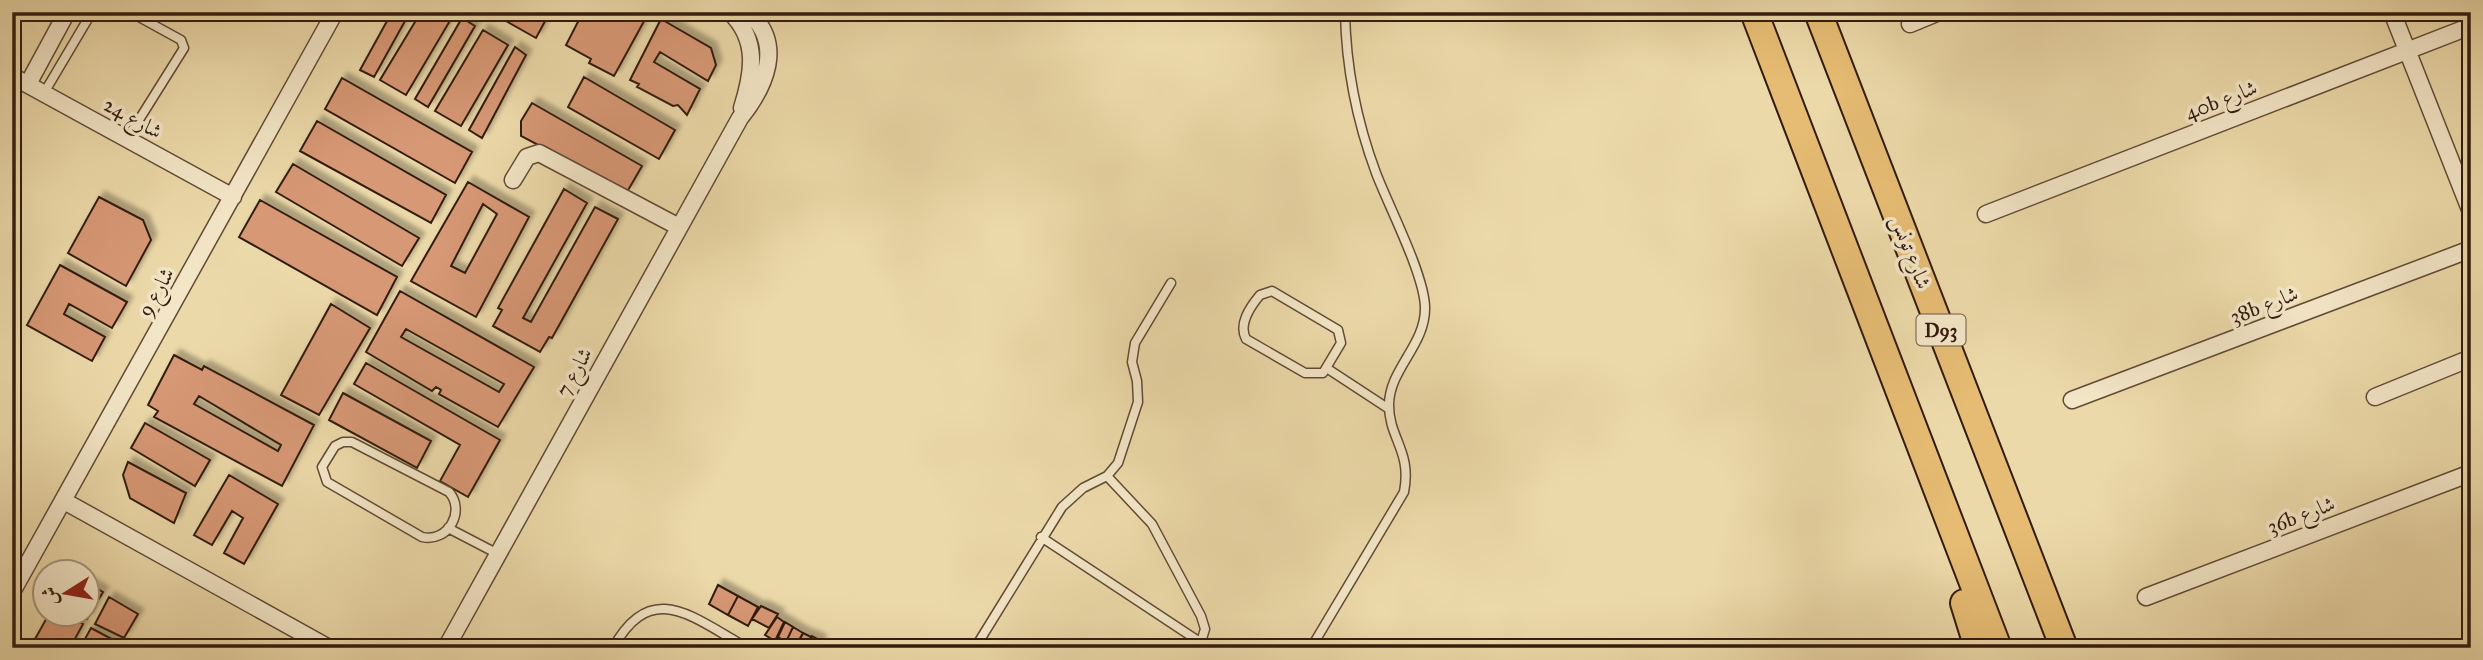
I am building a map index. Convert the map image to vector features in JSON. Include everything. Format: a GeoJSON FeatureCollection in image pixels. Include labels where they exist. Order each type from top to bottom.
{"type":"FeatureCollection","features":[{"type":"Feature","properties":{"kind":"main road"},"geometry":{"type":"LineString","coordinates":[[1754,12],[1998,648]]}},
{"type":"Feature","properties":{"kind":"main road","name":"شارع تونس"},"geometry":{"type":"LineString","coordinates":[[1818,12],[2064,648]]}},
{"type":"Feature","properties":{"kind":"main road"},"geometry":{"type":"LineString","coordinates":[[1952,528],[1962,595],[1978,648]]}},
{"type":"Feature","properties":{"kind":"street"},"geometry":{"type":"LineString","coordinates":[[28,84],[67,12]]}},
{"type":"Feature","properties":{"kind":"street","name":"شارع 9"},"geometry":{"type":"LineString","coordinates":[[12,592],[335,12]]}},
{"type":"Feature","properties":{"kind":"street"},"geometry":{"type":"LineString","coordinates":[[730,12],[747,34],[752,54],[751,79],[740,118]]}},
{"type":"Feature","properties":{"kind":"street"},"geometry":{"type":"LineString","coordinates":[[740,118],[762,86],[769,65],[763,34],[748,12]]}},
{"type":"Feature","properties":{"kind":"street"},"geometry":{"type":"LineString","coordinates":[[1910,23],[1939,12]]}},
{"type":"Feature","properties":{"kind":"street"},"geometry":{"type":"LineString","coordinates":[[2392,12],[2471,212]]}},
{"type":"Feature","properties":{"kind":"street","name":"40b شارع"},"geometry":{"type":"LineString","coordinates":[[1986,214],[2471,26]]}},
{"type":"Feature","properties":{"kind":"street","name":"شارع 24"},"geometry":{"type":"LineString","coordinates":[[12,76],[233,197]]}},
{"type":"Feature","properties":{"kind":"street","name":"شارع 7"},"geometry":{"type":"LineString","coordinates":[[446,648],[740,118]]}},
{"type":"Feature","properties":{"kind":"street"},"geometry":{"type":"LineString","coordinates":[[513,180],[527,157],[539,153],[679,227]]}},
{"type":"Feature","properties":{"kind":"street","name":"38b شارع"},"geometry":{"type":"LineString","coordinates":[[2072,400],[2471,249]]}},
{"type":"Feature","properties":{"kind":"street"},"geometry":{"type":"LineString","coordinates":[[2375,397],[2471,358]]}},
{"type":"Feature","properties":{"kind":"street","name":"36b شارع"},"geometry":{"type":"LineString","coordinates":[[2146,597],[2471,473]]}},
{"type":"Feature","properties":{"kind":"street"},"geometry":{"type":"LineString","coordinates":[[64,501],[329,648]]}},
{"type":"Feature","properties":{"kind":"lane"},"geometry":{"type":"LineString","coordinates":[[44,93],[92,12]]}},
{"type":"Feature","properties":{"kind":"lane"},"geometry":{"type":"LineString","coordinates":[[127,139],[184,48],[181,40],[130,12]]}},
{"type":"Feature","properties":{"kind":"lane"},"geometry":{"type":"LineString","coordinates":[[1311,648],[1404,492],[1407,465],[1389,409],[1391,389],[1421,333],[1425,307],[1419,281],[1364,137],[1349,65],[1345,12]]}},
{"type":"Feature","properties":{"kind":"lane"},"geometry":{"type":"LineString","coordinates":[[975,648],[1041,537],[1068,500],[1107,476],[1122,456],[1138,402],[1138,381],[1132,362],[1135,343],[1171,283]]}},
{"type":"Feature","properties":{"kind":"lane"},"geometry":{"type":"LineString","coordinates":[[1266,292],[1279,293],[1338,330],[1341,343],[1328,369],[1317,375],[1305,373],[1247,339],[1243,333],[1244,320],[1260,295],[1266,292]]}},
{"type":"Feature","properties":{"kind":"lane"},"geometry":{"type":"LineString","coordinates":[[1328,369],[1389,409]]}},
{"type":"Feature","properties":{"kind":"lane"},"geometry":{"type":"LineString","coordinates":[[352,442],[449,492],[456,508],[449,528],[440,537],[422,537],[331,485],[324,478],[322,467],[335,446],[352,442]]}},
{"type":"Feature","properties":{"kind":"lane"},"geometry":{"type":"LineString","coordinates":[[1107,476],[1157,531],[1201,616],[1205,629],[1205,645]]}},
{"type":"Feature","properties":{"kind":"lane"},"geometry":{"type":"LineString","coordinates":[[449,528],[498,554]]}},
{"type":"Feature","properties":{"kind":"lane"},"geometry":{"type":"LineString","coordinates":[[1041,537],[1205,645]]}},
{"type":"Feature","properties":{"kind":"lane"},"geometry":{"type":"LineString","coordinates":[[612,648],[630,621],[659,608],[680,612],[748,648]]}},
{"type":"Feature","properties":{"kind":"building"},"geometry":{"type":"Polygon","coordinates":[[[392,12],[410,12],[374,77],[360,70],[392,12]]]}},
{"type":"Feature","properties":{"kind":"building"},"geometry":{"type":"Polygon","coordinates":[[[421,12],[454,14],[406,95],[380,80],[421,12]]]}},
{"type":"Feature","properties":{"kind":"building"},"geometry":{"type":"Polygon","coordinates":[[[490,12],[550,12],[536,38],[490,12]]]}},
{"type":"Feature","properties":{"kind":"building"},"geometry":{"type":"Polygon","coordinates":[[[583,12],[648,14],[614,76],[589,63],[591,59],[566,45],[583,12]]]}},
{"type":"Feature","properties":{"kind":"building"},"geometry":{"type":"Polygon","coordinates":[[[462,18],[475,26],[428,107],[415,99],[462,18]]]}},
{"type":"Feature","properties":{"kind":"building"},"geometry":{"type":"Polygon","coordinates":[[[661,19],[711,48],[716,65],[708,81],[660,52],[654,62],[700,89],[687,115],[678,105],[673,106],[637,87],[639,84],[630,80],[661,19]]]}},
{"type":"Feature","properties":{"kind":"building"},"geometry":{"type":"Polygon","coordinates":[[[483,30],[508,45],[461,126],[435,111],[483,30]]]}},
{"type":"Feature","properties":{"kind":"building"},"geometry":{"type":"Polygon","coordinates":[[[515,47],[526,55],[482,138],[469,130],[515,47]]]}},
{"type":"Feature","properties":{"kind":"building"},"geometry":{"type":"Polygon","coordinates":[[[584,77],[675,130],[659,159],[568,107],[584,77]]]}},
{"type":"Feature","properties":{"kind":"building"},"geometry":{"type":"Polygon","coordinates":[[[342,78],[472,152],[455,183],[325,109],[342,78]]]}},
{"type":"Feature","properties":{"kind":"building"},"geometry":{"type":"Polygon","coordinates":[[[532,103],[642,166],[627,192],[521,136],[521,121],[532,103]]]}},
{"type":"Feature","properties":{"kind":"building"},"geometry":{"type":"Polygon","coordinates":[[[317,121],[446,195],[431,223],[300,151],[317,121]]]}},
{"type":"Feature","properties":{"kind":"building"},"geometry":{"type":"Polygon","coordinates":[[[293,164],[419,238],[402,266],[276,192],[293,164]]]}},
{"type":"Feature","properties":{"kind":"building"},"geometry":{"type":"Polygon","coordinates":[[[468,182],[529,217],[476,317],[411,281],[468,182]],[[483,204],[451,266],[465,273],[497,214],[483,204]]]}},
{"type":"Feature","properties":{"kind":"building"},"geometry":{"type":"Polygon","coordinates":[[[564,189],[587,203],[523,318],[531,322],[595,207],[618,219],[552,338],[549,337],[540,352],[493,326],[502,310],[498,308],[564,189]]]}},
{"type":"Feature","properties":{"kind":"building"},"geometry":{"type":"Polygon","coordinates":[[[99,197],[143,220],[151,240],[126,286],[68,253],[99,197]]]}},
{"type":"Feature","properties":{"kind":"building"},"geometry":{"type":"Polygon","coordinates":[[[260,200],[397,277],[377,315],[239,237],[260,200]]]}},
{"type":"Feature","properties":{"kind":"building"},"geometry":{"type":"Polygon","coordinates":[[[60,265],[127,302],[112,328],[69,304],[64,314],[105,337],[92,361],[27,325],[60,265]]]}},
{"type":"Feature","properties":{"kind":"building"},"geometry":{"type":"Polygon","coordinates":[[[400,291],[534,367],[498,427],[439,394],[441,390],[436,387],[432,391],[366,352],[400,291]],[[406,329],[401,337],[499,392],[504,384],[406,329]]]}},
{"type":"Feature","properties":{"kind":"building"},"geometry":{"type":"Polygon","coordinates":[[[331,304],[370,328],[319,415],[281,395],[331,304]]]}},
{"type":"Feature","properties":{"kind":"building"},"geometry":{"type":"Polygon","coordinates":[[[174,355],[202,370],[204,366],[314,425],[282,486],[154,417],[158,411],[148,405],[174,355]],[[199,396],[194,404],[278,451],[281,445],[199,396]]]}},
{"type":"Feature","properties":{"kind":"building"},"geometry":{"type":"Polygon","coordinates":[[[366,363],[500,440],[468,497],[440,481],[460,445],[354,384],[366,363]]]}},
{"type":"Feature","properties":{"kind":"building"},"geometry":{"type":"Polygon","coordinates":[[[343,393],[431,441],[417,468],[329,420],[343,393]]]}},
{"type":"Feature","properties":{"kind":"building"},"geometry":{"type":"Polygon","coordinates":[[[145,423],[210,460],[195,486],[131,448],[145,423]]]}},
{"type":"Feature","properties":{"kind":"building"},"geometry":{"type":"Polygon","coordinates":[[[128,462],[186,493],[174,523],[130,498],[123,475],[128,462]]]}},
{"type":"Feature","properties":{"kind":"building"},"geometry":{"type":"Polygon","coordinates":[[[229,475],[278,504],[244,564],[224,553],[243,518],[232,511],[212,545],[194,535],[229,475]]]}},
{"type":"Feature","properties":{"kind":"building"},"geometry":{"type":"Polygon","coordinates":[[[718,585],[738,596],[728,615],[709,604],[718,585]]]}},
{"type":"Feature","properties":{"kind":"building"},"geometry":{"type":"Polygon","coordinates":[[[738,596],[758,607],[748,626],[728,615],[738,596]]]}},
{"type":"Feature","properties":{"kind":"building"},"geometry":{"type":"Polygon","coordinates":[[[109,597],[138,614],[124,638],[102,627],[102,610],[109,597]]]}},
{"type":"Feature","properties":{"kind":"building"},"geometry":{"type":"Polygon","coordinates":[[[761,606],[778,614],[769,628],[752,619],[761,606]]]}},
{"type":"Feature","properties":{"kind":"building"},"geometry":{"type":"Polygon","coordinates":[[[777,617],[784,622],[775,641],[765,635],[777,617]]]}},
{"type":"Feature","properties":{"kind":"building"},"geometry":{"type":"Polygon","coordinates":[[[785,622],[793,627],[786,642],[778,637],[785,622]]]}},
{"type":"Feature","properties":{"kind":"building"},"geometry":{"type":"Polygon","coordinates":[[[793,627],[803,633],[795,647],[786,642],[793,627]]]}},
{"type":"Feature","properties":{"kind":"building"},"geometry":{"type":"Polygon","coordinates":[[[41,628],[81,628],[70,648],[30,648],[41,628]]]}},
{"type":"Feature","properties":{"kind":"building"},"geometry":{"type":"Polygon","coordinates":[[[91,628],[123,645],[122,648],[80,648],[91,628]]]}},
{"type":"Feature","properties":{"kind":"building"},"geometry":{"type":"Polygon","coordinates":[[[803,633],[811,637],[805,648],[796,648],[803,633]]]}},
{"type":"Feature","properties":{"kind":"building"},"geometry":{"type":"Polygon","coordinates":[[[812,636],[821,641],[817,648],[808,648],[812,636]]]}}]}
